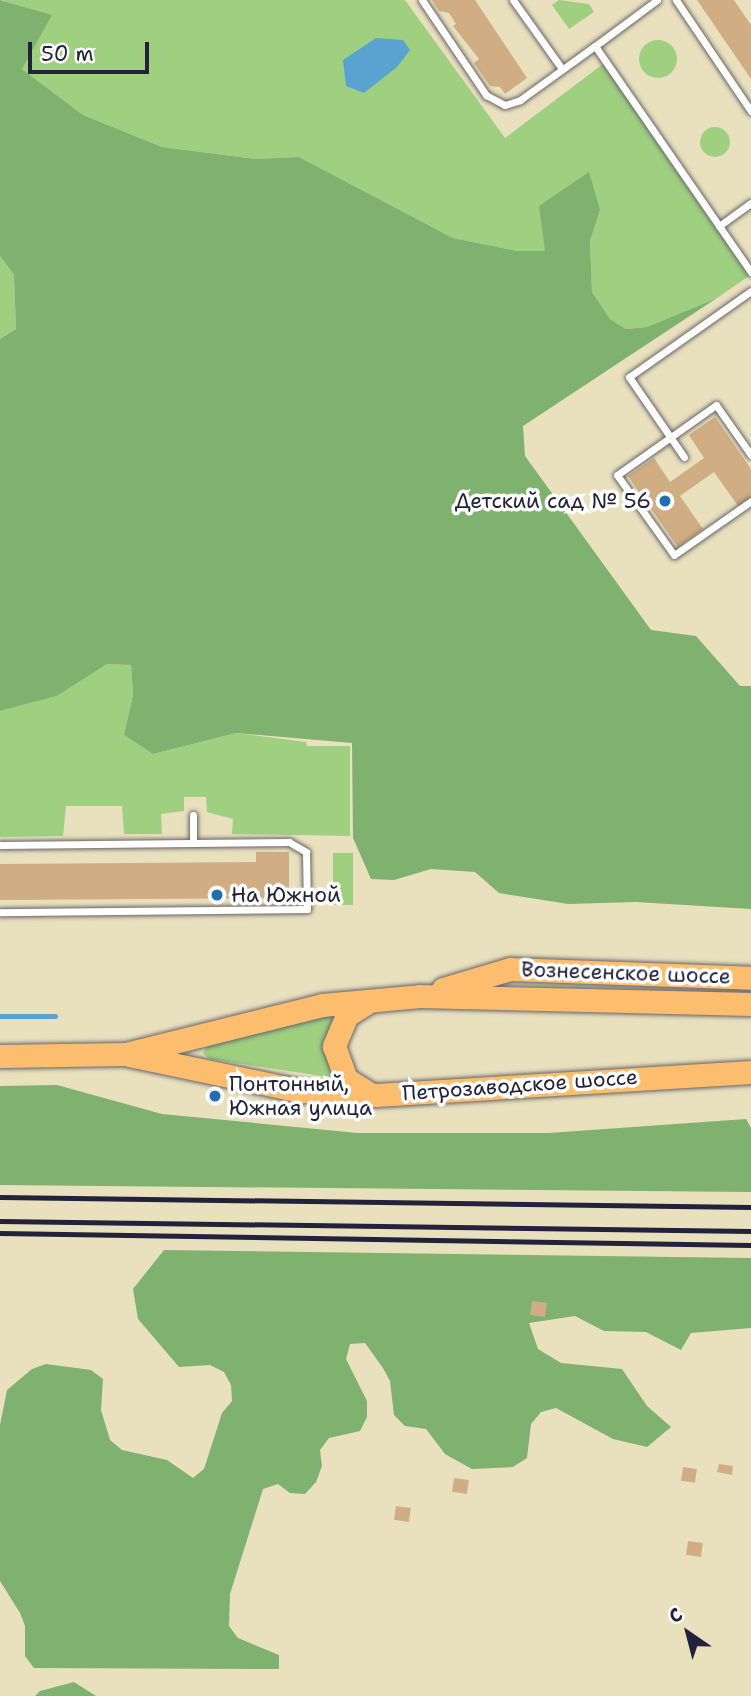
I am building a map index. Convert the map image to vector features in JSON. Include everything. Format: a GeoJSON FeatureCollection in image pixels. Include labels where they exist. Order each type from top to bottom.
{"type":"FeatureCollection","features":[{"type":"Feature","properties":{"kind":"main road","name":"Вознесенское шоссе"},"geometry":{"type":"LineString","coordinates":[[420,996],[510,970],[751,978]]}},
{"type":"Feature","properties":{"kind":"main road"},"geometry":{"type":"LineString","coordinates":[[0,1056],[126,1054],[322,1004],[420,996],[751,1004]]}},
{"type":"Feature","properties":{"kind":"main road"},"geometry":{"type":"LineString","coordinates":[[376,1095],[346,1079],[334,1046],[347,1015],[378,1000]]}},
{"type":"Feature","properties":{"kind":"main road","name":"Петрозаводское шоссе"},"geometry":{"type":"LineString","coordinates":[[126,1054],[302,1091],[376,1095],[751,1070]]}},
{"type":"Feature","properties":{"kind":"lane"},"geometry":{"type":"LineString","coordinates":[[422,0],[486,94],[505,105],[520,100],[657,0]]}},
{"type":"Feature","properties":{"kind":"lane"},"geometry":{"type":"LineString","coordinates":[[513,0],[562,69]]}},
{"type":"Feature","properties":{"kind":"lane"},"geometry":{"type":"LineString","coordinates":[[676,0],[751,111]]}},
{"type":"Feature","properties":{"kind":"lane"},"geometry":{"type":"LineString","coordinates":[[595,46],[751,272]]}},
{"type":"Feature","properties":{"kind":"lane"},"geometry":{"type":"LineString","coordinates":[[719,226],[751,203]]}},
{"type":"Feature","properties":{"kind":"lane"},"geometry":{"type":"LineString","coordinates":[[684,457],[629,377],[751,291]]}},
{"type":"Feature","properties":{"kind":"lane"},"geometry":{"type":"LineString","coordinates":[[751,455],[716,405],[617,475],[674,555],[751,500]]}},
{"type":"Feature","properties":{"kind":"lane"},"geometry":{"type":"LineString","coordinates":[[193,814],[193,843]]}},
{"type":"Feature","properties":{"kind":"lane"},"geometry":{"type":"LineString","coordinates":[[0,845],[289,842],[306,852],[307,909],[0,912]]}},
{"type":"Feature","properties":{"kind":"green space"},"geometry":{"type":"Polygon","coordinates":[[[0,0],[52,15],[22,69],[83,115],[162,147],[256,159],[299,157],[453,238],[517,251],[545,251],[539,206],[589,172],[600,210],[590,241],[592,292],[610,319],[626,329],[647,327],[717,298],[523,426],[525,456],[651,630],[696,636],[740,686],[751,686],[751,909],[636,902],[568,904],[499,893],[475,872],[431,869],[394,880],[371,879],[353,838],[352,743],[236,733],[153,754],[124,735],[133,695],[131,665],[107,664],[57,696],[0,711],[0,339],[16,329],[14,275],[0,256],[0,0]]]}},
{"type":"Feature","properties":{"kind":"green space"},"geometry":{"type":"Polygon","coordinates":[[[1,0],[405,0],[505,138],[603,64],[749,276],[717,298],[647,327],[626,329],[610,319],[592,292],[590,241],[600,210],[545,251],[517,251],[453,238],[299,157],[256,159],[162,147],[83,115],[22,69],[51,15],[1,0]]]}},
{"type":"Feature","properties":{"kind":"green space"},"geometry":{"type":"Polygon","coordinates":[[[559,0],[589,4],[594,12],[569,29],[552,5],[559,0]]]}},
{"type":"Feature","properties":{"kind":"green space"},"geometry":{"type":"Polygon","coordinates":[[[658,40],[671,46],[677,59],[671,72],[658,78],[645,72],[639,59],[645,46],[658,40]]]}},
{"type":"Feature","properties":{"kind":"green space"},"geometry":{"type":"Polygon","coordinates":[[[715,127],[726,131],[730,142],[726,153],[715,157],[704,153],[700,142],[704,131],[715,127]]]}},
{"type":"Feature","properties":{"kind":"green space"},"geometry":{"type":"Polygon","coordinates":[[[0,256],[14,275],[16,329],[0,339],[0,256]]]}},
{"type":"Feature","properties":{"kind":"green space"},"geometry":{"type":"Polygon","coordinates":[[[107,664],[131,665],[133,695],[124,735],[153,754],[236,733],[306,742],[307,746],[350,746],[350,836],[232,834],[233,819],[207,812],[206,797],[184,797],[184,811],[161,814],[162,834],[124,834],[122,806],[66,806],[63,836],[0,837],[0,711],[57,696],[107,664]]]}},
{"type":"Feature","properties":{"kind":"green space"},"geometry":{"type":"Polygon","coordinates":[[[333,853],[353,853],[353,905],[333,905],[333,853]]]}},
{"type":"Feature","properties":{"kind":"green space"},"geometry":{"type":"Polygon","coordinates":[[[337,1014],[335,1078],[209,1059],[203,1053],[208,1044],[337,1014]]]}},
{"type":"Feature","properties":{"kind":"green space"},"geometry":{"type":"Polygon","coordinates":[[[57,1085],[162,1114],[358,1133],[549,1133],[746,1119],[751,1128],[751,1192],[0,1185],[0,1086],[57,1085]]]}},
{"type":"Feature","properties":{"kind":"green space"},"geometry":{"type":"Polygon","coordinates":[[[164,1250],[751,1258],[751,1328],[691,1333],[681,1350],[646,1332],[604,1331],[575,1316],[529,1323],[538,1349],[561,1363],[622,1369],[647,1406],[671,1427],[647,1447],[613,1439],[556,1408],[541,1412],[531,1424],[527,1458],[513,1467],[472,1469],[445,1454],[426,1429],[405,1426],[394,1415],[390,1381],[383,1368],[365,1343],[350,1344],[346,1359],[367,1401],[367,1417],[360,1431],[329,1438],[320,1450],[322,1466],[316,1482],[305,1494],[290,1493],[278,1484],[263,1489],[230,1594],[229,1626],[238,1638],[279,1655],[279,1669],[34,1668],[25,1656],[25,1626],[20,1613],[0,1581],[0,1425],[7,1390],[32,1369],[46,1364],[91,1370],[103,1379],[101,1410],[110,1440],[122,1450],[167,1460],[193,1478],[204,1469],[222,1413],[232,1401],[231,1385],[224,1372],[210,1365],[179,1367],[138,1319],[133,1289],[164,1250]]]}},
{"type":"Feature","properties":{"kind":"green space"},"geometry":{"type":"Polygon","coordinates":[[[74,1682],[96,1696],[35,1696],[40,1691],[74,1682]]]}},
{"type":"Feature","properties":{"kind":"water"},"geometry":{"type":"Polygon","coordinates":[[[376,38],[403,40],[410,50],[397,67],[364,93],[346,86],[343,60],[376,38]]]}},
{"type":"Feature","properties":{"kind":"building"},"geometry":{"type":"Polygon","coordinates":[[[432,0],[475,0],[527,78],[505,94],[500,87],[490,86],[474,63],[479,59],[453,26],[456,24],[449,13],[439,11],[432,0]]]}},
{"type":"Feature","properties":{"kind":"building"},"geometry":{"type":"Polygon","coordinates":[[[697,0],[734,0],[751,25],[751,79],[697,0]]]}},
{"type":"Feature","properties":{"kind":"building"},"geometry":{"type":"Polygon","coordinates":[[[715,417],[751,469],[751,497],[738,506],[714,472],[680,496],[703,529],[678,547],[628,476],[654,458],[670,482],[704,458],[689,435],[715,417]]]}},
{"type":"Feature","properties":{"kind":"building"},"geometry":{"type":"Polygon","coordinates":[[[256,852],[289,852],[289,898],[0,900],[0,864],[256,862],[256,852]]]}},
{"type":"Feature","properties":{"kind":"building"},"geometry":{"type":"Polygon","coordinates":[[[532,1301],[547,1303],[545,1317],[530,1315],[532,1301]]]}},
{"type":"Feature","properties":{"kind":"building"},"geometry":{"type":"Polygon","coordinates":[[[719,1464],[733,1466],[732,1475],[717,1472],[719,1464]]]}},
{"type":"Feature","properties":{"kind":"building"},"geometry":{"type":"Polygon","coordinates":[[[683,1467],[697,1469],[695,1483],[681,1481],[683,1467]]]}},
{"type":"Feature","properties":{"kind":"building"},"geometry":{"type":"Polygon","coordinates":[[[454,1478],[469,1480],[467,1494],[452,1492],[454,1478]]]}},
{"type":"Feature","properties":{"kind":"building"},"geometry":{"type":"Polygon","coordinates":[[[396,1506],[411,1508],[409,1522],[394,1520],[396,1506]]]}},
{"type":"Feature","properties":{"kind":"building"},"geometry":{"type":"Polygon","coordinates":[[[688,1541],[703,1543],[701,1557],[686,1555],[688,1541]]]}},
{"type":"Feature","properties":{"kind":"waterway"},"geometry":{"type":"LineString","coordinates":[[0,1016],[55,1016]]}},
{"type":"Feature","properties":{"kind":"railway"},"geometry":{"type":"LineString","coordinates":[[0,1197],[751,1207]]}},
{"type":"Feature","properties":{"kind":"railway"},"geometry":{"type":"LineString","coordinates":[[0,1221],[751,1231]]}},
{"type":"Feature","properties":{"kind":"railway"},"geometry":{"type":"LineString","coordinates":[[0,1233],[751,1245]]}},
{"type":"Feature","properties":{"kind":"place","name":"Детский сад № 56"},"geometry":{"type":"Point","coordinates":[665,501]}},
{"type":"Feature","properties":{"kind":"place","name":"На Южной"},"geometry":{"type":"Point","coordinates":[217,895]}},
{"type":"Feature","properties":{"kind":"place","name":"Понтонный, Южная улица"},"geometry":{"type":"Point","coordinates":[215,1096]}}]}
